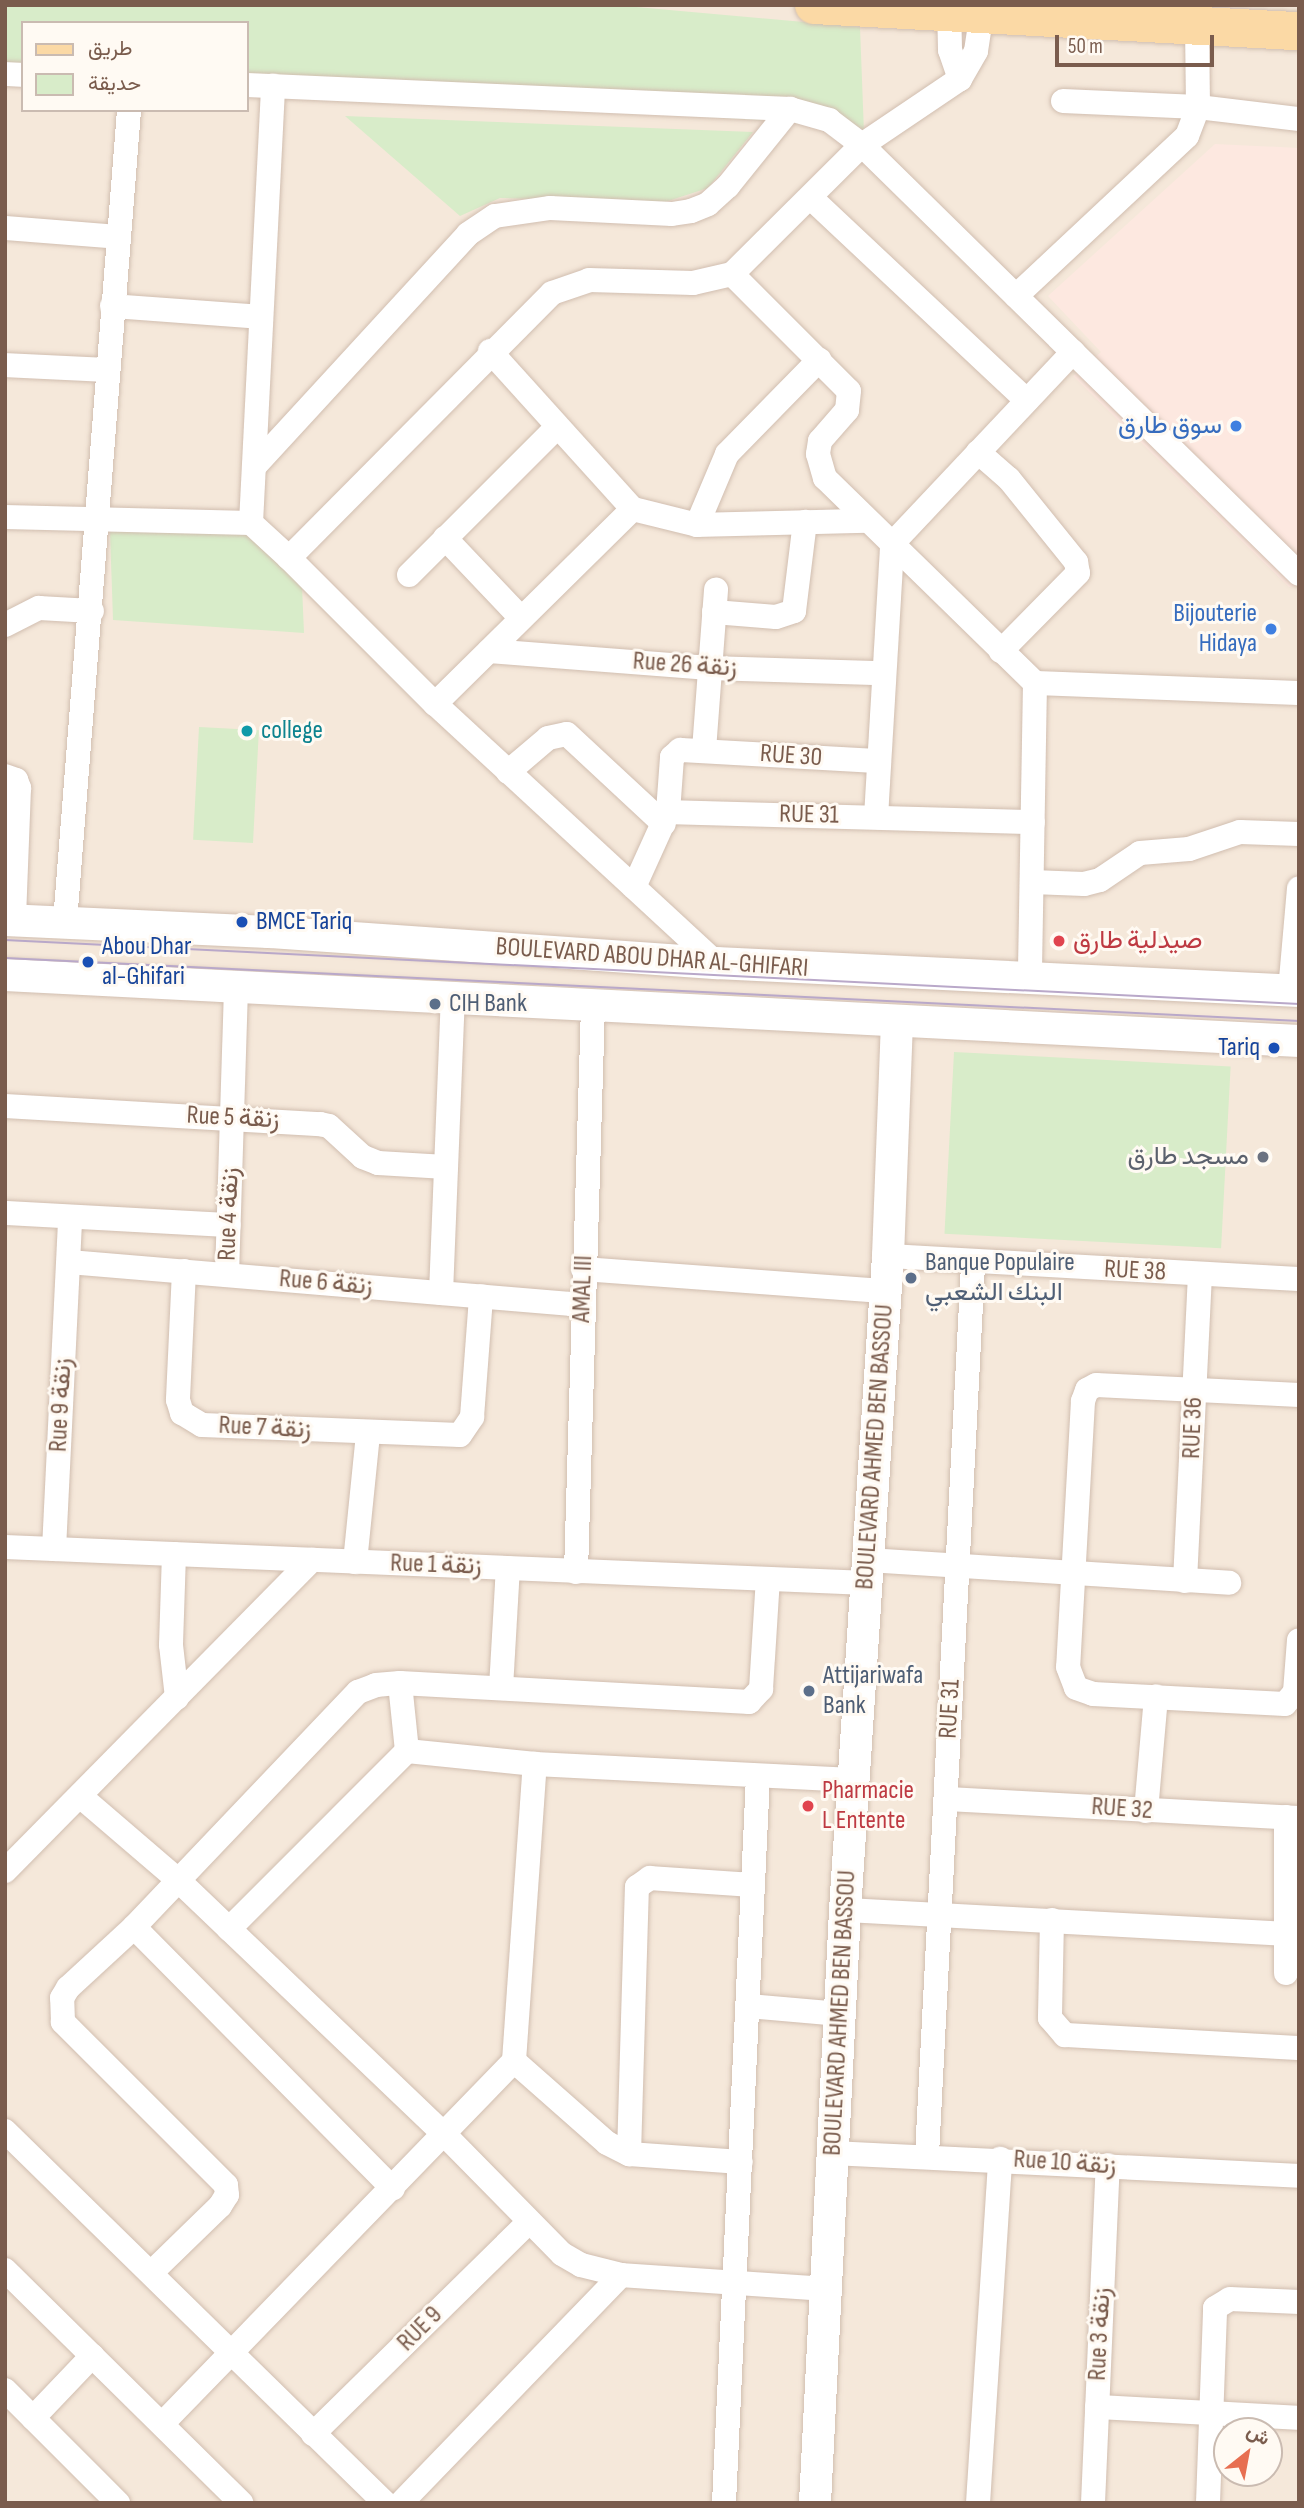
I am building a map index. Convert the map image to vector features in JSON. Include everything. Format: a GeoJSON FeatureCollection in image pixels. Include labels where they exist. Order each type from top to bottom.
{"type":"FeatureCollection","features":[{"type":"Feature","properties":{"kind":"main road"},"geometry":{"type":"LineString","coordinates":[[814,5],[1197,16],[1299,30]]}},
{"type":"Feature","properties":{"kind":"street"},"geometry":{"type":"LineString","coordinates":[[960,79],[950,50],[966,8]]}},
{"type":"Feature","properties":{"kind":"street"},"geometry":{"type":"LineString","coordinates":[[289,558],[491,351],[552,293],[570,284],[589,280],[694,283],[732,274],[862,145],[960,79],[976,51],[966,8]]}},
{"type":"Feature","properties":{"kind":"street"},"geometry":{"type":"LineString","coordinates":[[1016,296],[1187,136],[1198,107],[1197,16]]}},
{"type":"Feature","properties":{"kind":"street"},"geometry":{"type":"LineString","coordinates":[[248,85],[790,109],[830,120],[862,145],[1299,574]]}},
{"type":"Feature","properties":{"kind":"street"},"geometry":{"type":"LineString","coordinates":[[251,523],[273,86]]}},
{"type":"Feature","properties":{"kind":"street"},"geometry":{"type":"LineString","coordinates":[[1063,101],[1198,107],[1299,119]]}},
{"type":"Feature","properties":{"kind":"street"},"geometry":{"type":"LineString","coordinates":[[254,467],[468,234],[486,222],[518,210],[691,211],[708,204],[728,186],[790,109]]}},
{"type":"Feature","properties":{"kind":"street"},"geometry":{"type":"LineString","coordinates":[[65,922],[92,611],[106,370],[129,112]]}},
{"type":"Feature","properties":{"kind":"street"},"geometry":{"type":"LineString","coordinates":[[811,198],[1027,401]]}},
{"type":"Feature","properties":{"kind":"street"},"geometry":{"type":"LineString","coordinates":[[5,229],[118,237]]}},
{"type":"Feature","properties":{"kind":"street"},"geometry":{"type":"LineString","coordinates":[[732,274],[819,360],[852,397],[847,410],[820,442],[820,464],[837,493],[1035,683],[1299,693]]}},
{"type":"Feature","properties":{"kind":"street"},"geometry":{"type":"LineString","coordinates":[[112,306],[261,317]]}},
{"type":"Feature","properties":{"kind":"street"},"geometry":{"type":"LineString","coordinates":[[491,351],[633,509],[697,525],[864,521]]}},
{"type":"Feature","properties":{"kind":"street"},"geometry":{"type":"LineString","coordinates":[[876,817],[882,673],[892,544],[1073,352]]}},
{"type":"Feature","properties":{"kind":"street"},"geometry":{"type":"LineString","coordinates":[[697,525],[727,454],[819,360]]}},
{"type":"Feature","properties":{"kind":"street"},"geometry":{"type":"LineString","coordinates":[[5,365],[106,370]]}},
{"type":"Feature","properties":{"kind":"street"},"geometry":{"type":"LineString","coordinates":[[409,575],[557,427]]}},
{"type":"Feature","properties":{"kind":"street"},"geometry":{"type":"LineString","coordinates":[[978,452],[1009,479],[1076,562],[1079,573],[1001,651]]}},
{"type":"Feature","properties":{"kind":"street"},"geometry":{"type":"LineString","coordinates":[[435,704],[633,509]]}},
{"type":"Feature","properties":{"kind":"street"},"geometry":{"type":"LineString","coordinates":[[5,517],[251,523],[435,704],[716,963]]}},
{"type":"Feature","properties":{"kind":"street"},"geometry":{"type":"LineString","coordinates":[[704,750],[715,600],[776,617],[794,611],[798,606],[805,523]]}},
{"type":"Feature","properties":{"kind":"street"},"geometry":{"type":"LineString","coordinates":[[445,538],[521,618]]}},
{"type":"Feature","properties":{"kind":"street"},"geometry":{"type":"LineString","coordinates":[[5,625],[39,608],[92,611]]}},
{"type":"Feature","properties":{"kind":"street","name":"Rue 26 زنقة"},"geometry":{"type":"LineString","coordinates":[[489,651],[709,668],[882,673]]}},
{"type":"Feature","properties":{"kind":"street"},"geometry":{"type":"LineString","coordinates":[[1030,978],[1035,683]]}},
{"type":"Feature","properties":{"kind":"street"},"geometry":{"type":"LineString","coordinates":[[508,772],[548,738],[567,734],[666,818],[634,887]]}},
{"type":"Feature","properties":{"kind":"street","name":"RUE 30"},"geometry":{"type":"LineString","coordinates":[[666,818],[672,757],[680,750],[878,761]]}},
{"type":"Feature","properties":{"kind":"street"},"geometry":{"type":"LineString","coordinates":[[5,776],[16,780],[19,788],[10,920]]}},
{"type":"Feature","properties":{"kind":"street","name":"RUE 31"},"geometry":{"type":"LineString","coordinates":[[666,818],[876,817],[1033,822]]}},
{"type":"Feature","properties":{"kind":"street"},"geometry":{"type":"LineString","coordinates":[[1032,882],[1084,884],[1100,880],[1140,853],[1189,849],[1240,832],[1299,834]]}},
{"type":"Feature","properties":{"kind":"street"},"geometry":{"type":"LineString","coordinates":[[1294,991],[1299,888]]}},
{"type":"Feature","properties":{"kind":"street","name":"BOULEVARD ABOU DHAR AL-GHIFARI"},"geometry":{"type":"LineString","coordinates":[[10,920],[716,963],[1294,991]]}},
{"type":"Feature","properties":{"kind":"street","name":"BOULEVARD ABOU DHAR AL-GHIFARI"},"geometry":{"type":"LineString","coordinates":[[5,975],[1299,1041]]}},
{"type":"Feature","properties":{"kind":"street","name":"Rue 4 زنقة"},"geometry":{"type":"LineString","coordinates":[[227,1275],[236,985]]}},
{"type":"Feature","properties":{"kind":"street"},"geometry":{"type":"LineString","coordinates":[[441,1293],[453,999]]}},
{"type":"Feature","properties":{"kind":"street","name":"AMAL III"},"geometry":{"type":"LineString","coordinates":[[576,1572],[593,1006]]}},
{"type":"Feature","properties":{"kind":"street","name":"BOULEVARD AHMED BEN BASSOU"},"geometry":{"type":"LineString","coordinates":[[815,2503],[845,1910],[888,1256],[897,1021]]}},
{"type":"Feature","properties":{"kind":"street","name":"Rue 5 زنقة"},"geometry":{"type":"LineString","coordinates":[[5,1106],[320,1124],[329,1126],[363,1157],[378,1163],[446,1167]]}},
{"type":"Feature","properties":{"kind":"street"},"geometry":{"type":"LineString","coordinates":[[5,1213],[229,1225]]}},
{"type":"Feature","properties":{"kind":"street","name":"Rue 9 زنقة"},"geometry":{"type":"LineString","coordinates":[[54,1549],[70,1217]]}},
{"type":"Feature","properties":{"kind":"street","name":"RUE 38"},"geometry":{"type":"LineString","coordinates":[[888,1256],[973,1264],[1299,1279]]}},
{"type":"Feature","properties":{"kind":"street","name":"Rue 6 زنقة"},"geometry":{"type":"LineString","coordinates":[[69,1262],[582,1306]]}},
{"type":"Feature","properties":{"kind":"street","name":"RUE 31"},"geometry":{"type":"LineString","coordinates":[[927,2155],[942,1913],[973,1264]]}},
{"type":"Feature","properties":{"kind":"street"},"geometry":{"type":"LineString","coordinates":[[583,1269],[886,1290]]}},
{"type":"Feature","properties":{"kind":"street","name":"Rue 7 زنقة"},"geometry":{"type":"LineString","coordinates":[[184,1271],[178,1400],[191,1422],[368,1434],[460,1435],[467,1430],[472,1417],[481,1296]]}},
{"type":"Feature","properties":{"kind":"street","name":"RUE 36"},"geometry":{"type":"LineString","coordinates":[[1185,1581],[1199,1274]]}},
{"type":"Feature","properties":{"kind":"street"},"geometry":{"type":"LineString","coordinates":[[1299,1395],[1194,1392],[1096,1384],[1087,1390],[1083,1401],[1071,1574],[1068,1667],[1072,1683],[1093,1694],[1290,1703],[1299,1640]]}},
{"type":"Feature","properties":{"kind":"street"},"geometry":{"type":"LineString","coordinates":[[355,1562],[368,1434]]}},
{"type":"Feature","properties":{"kind":"street","name":"Rue 1 زنقة"},"geometry":{"type":"LineString","coordinates":[[5,1547],[768,1579],[867,1571],[957,1569],[1229,1583]]}},
{"type":"Feature","properties":{"kind":"street"},"geometry":{"type":"LineString","coordinates":[[174,1554],[171,1645],[177,1698]]}},
{"type":"Feature","properties":{"kind":"street"},"geometry":{"type":"LineString","coordinates":[[5,1871],[312,1560]]}},
{"type":"Feature","properties":{"kind":"street"},"geometry":{"type":"LineString","coordinates":[[501,1688],[508,1568]]}},
{"type":"Feature","properties":{"kind":"street"},"geometry":{"type":"LineString","coordinates":[[151,2273],[227,2195],[226,2186],[63,2022],[62,1997],[68,1988],[134,1927],[358,1692],[376,1685],[400,1683],[749,1702],[761,1689],[768,1579]]}},
{"type":"Feature","properties":{"kind":"street"},"geometry":{"type":"LineString","coordinates":[[400,1683],[407,1751]]}},
{"type":"Feature","properties":{"kind":"street"},"geometry":{"type":"LineString","coordinates":[[1146,1811],[1156,1696]]}},
{"type":"Feature","properties":{"kind":"street"},"geometry":{"type":"LineString","coordinates":[[407,1751],[535,1764],[853,1780]]}},
{"type":"Feature","properties":{"kind":"street"},"geometry":{"type":"LineString","coordinates":[[229,1929],[407,1751]]}},
{"type":"Feature","properties":{"kind":"street"},"geometry":{"type":"LineString","coordinates":[[162,2424],[229,2353],[446,2136],[514,2061],[535,1764]]}},
{"type":"Feature","properties":{"kind":"street"},"geometry":{"type":"LineString","coordinates":[[724,2503],[758,1776]]}},
{"type":"Feature","properties":{"kind":"street"},"geometry":{"type":"LineString","coordinates":[[80,1796],[178,1880],[446,2136],[527,2224],[581,2265],[621,2275],[826,2289]]}},
{"type":"Feature","properties":{"kind":"street","name":"RUE 32"},"geometry":{"type":"LineString","coordinates":[[946,1799],[1292,1818]]}},
{"type":"Feature","properties":{"kind":"street"},"geometry":{"type":"LineString","coordinates":[[1286,1973],[1284,1934],[1292,1818]]}},
{"type":"Feature","properties":{"kind":"street"},"geometry":{"type":"LineString","coordinates":[[629,2154],[638,1887],[650,1878],[752,1885]]}},
{"type":"Feature","properties":{"kind":"street"},"geometry":{"type":"LineString","coordinates":[[845,1910],[942,1913],[1284,1934]]}},
{"type":"Feature","properties":{"kind":"street"},"geometry":{"type":"LineString","coordinates":[[1052,1920],[1051,2018],[1065,2035],[1299,2048]]}},
{"type":"Feature","properties":{"kind":"street"},"geometry":{"type":"LineString","coordinates":[[134,1927],[393,2189]]}},
{"type":"Feature","properties":{"kind":"street"},"geometry":{"type":"LineString","coordinates":[[749,2006],[840,2014]]}},
{"type":"Feature","properties":{"kind":"street"},"geometry":{"type":"LineString","coordinates":[[514,2061],[607,2143],[629,2154],[741,2162]]}},
{"type":"Feature","properties":{"kind":"street"},"geometry":{"type":"LineString","coordinates":[[5,2131],[385,2503]]}},
{"type":"Feature","properties":{"kind":"street","name":"Rue 10 زنقة"},"geometry":{"type":"LineString","coordinates":[[832,2153],[927,2155],[1299,2176]]}},
{"type":"Feature","properties":{"kind":"street"},"geometry":{"type":"LineString","coordinates":[[978,2503],[1000,2159]]}},
{"type":"Feature","properties":{"kind":"street","name":"Rue 3 زنقة"},"geometry":{"type":"LineString","coordinates":[[1093,2503],[1108,2165]]}},
{"type":"Feature","properties":{"kind":"street","name":"RUE 9"},"geometry":{"type":"LineString","coordinates":[[313,2434],[527,2224]]}},
{"type":"Feature","properties":{"kind":"street"},"geometry":{"type":"LineString","coordinates":[[5,2270],[241,2503]]}},
{"type":"Feature","properties":{"kind":"street"},"geometry":{"type":"LineString","coordinates":[[401,2503],[621,2275]]}},
{"type":"Feature","properties":{"kind":"street"},"geometry":{"type":"LineString","coordinates":[[1208,2503],[1215,2308],[1230,2299],[1299,2302]]}},
{"type":"Feature","properties":{"kind":"street"},"geometry":{"type":"LineString","coordinates":[[33,2418],[92,2356]]}},
{"type":"Feature","properties":{"kind":"street"},"geometry":{"type":"LineString","coordinates":[[5,2390],[105,2498]]}},
{"type":"Feature","properties":{"kind":"street"},"geometry":{"type":"LineString","coordinates":[[1097,2407],[1299,2418]]}},
{"type":"Feature","properties":{"kind":"shaded area"},"geometry":{"type":"Polygon","coordinates":[[[5,5],[1299,5],[1299,2503],[5,2503],[5,5]]]}},
{"type":"Feature","properties":{"kind":"shaded area","name":"سوق طارق"},"geometry":{"type":"Polygon","coordinates":[[[1215,144],[1299,148],[1299,585],[1289,587],[1073,376],[1101,352],[1048,296],[1215,144]]]}},
{"type":"Feature","properties":{"kind":"green space"},"geometry":{"type":"Polygon","coordinates":[[[5,5],[614,5],[860,27],[864,133],[785,122],[248,88],[248,21],[21,21],[21,75],[5,74],[5,5]]]}},
{"type":"Feature","properties":{"kind":"green space"},"geometry":{"type":"Polygon","coordinates":[[[345,116],[753,132],[708,188],[662,203],[500,198],[460,216],[345,116]]]}},
{"type":"Feature","properties":{"kind":"green space"},"geometry":{"type":"Polygon","coordinates":[[[251,523],[302,586],[304,633],[113,620],[110,531],[251,523]]]}},
{"type":"Feature","properties":{"kind":"green space"},"geometry":{"type":"Polygon","coordinates":[[[199,727],[259,730],[253,843],[193,840],[199,727]]]}},
{"type":"Feature","properties":{"kind":"green space"},"geometry":{"type":"Polygon","coordinates":[[[954,1052],[1231,1066],[1221,1248],[944,1234],[954,1052]]]}},
{"type":"Feature","properties":{"kind":"tram line"},"geometry":{"type":"LineString","coordinates":[[5,940],[1299,1004]]}},
{"type":"Feature","properties":{"kind":"tram line"},"geometry":{"type":"LineString","coordinates":[[5,958],[1299,1021]]}},
{"type":"Feature","properties":{"kind":"place","name":"سوق طارق"},"geometry":{"type":"Point","coordinates":[1236,426]}},
{"type":"Feature","properties":{"kind":"place","name":"Bijouterie Hidaya"},"geometry":{"type":"Point","coordinates":[1271,629]}},
{"type":"Feature","properties":{"kind":"place","name":"college"},"geometry":{"type":"Point","coordinates":[247,731]}},
{"type":"Feature","properties":{"kind":"place","name":"BMCE Tariq"},"geometry":{"type":"Point","coordinates":[242,922]}},
{"type":"Feature","properties":{"kind":"place","name":"صيدلية طارق"},"geometry":{"type":"Point","coordinates":[1059,941]}},
{"type":"Feature","properties":{"kind":"place","name":"Abou Dhar al-Ghifari"},"geometry":{"type":"Point","coordinates":[88,962]}},
{"type":"Feature","properties":{"kind":"place","name":"CIH Bank"},"geometry":{"type":"Point","coordinates":[435,1004]}},
{"type":"Feature","properties":{"kind":"place","name":"Tariq"},"geometry":{"type":"Point","coordinates":[1274,1048]}},
{"type":"Feature","properties":{"kind":"place","name":"مسجد طارق"},"geometry":{"type":"Point","coordinates":[1263,1157]}},
{"type":"Feature","properties":{"kind":"place","name":"Banque Populaire البنك الشعبي"},"geometry":{"type":"Point","coordinates":[911,1278]}},
{"type":"Feature","properties":{"kind":"place","name":"Attijariwafa Bank"},"geometry":{"type":"Point","coordinates":[809,1691]}},
{"type":"Feature","properties":{"kind":"place","name":"Pharmacie L Entente"},"geometry":{"type":"Point","coordinates":[808,1806]}}]}
